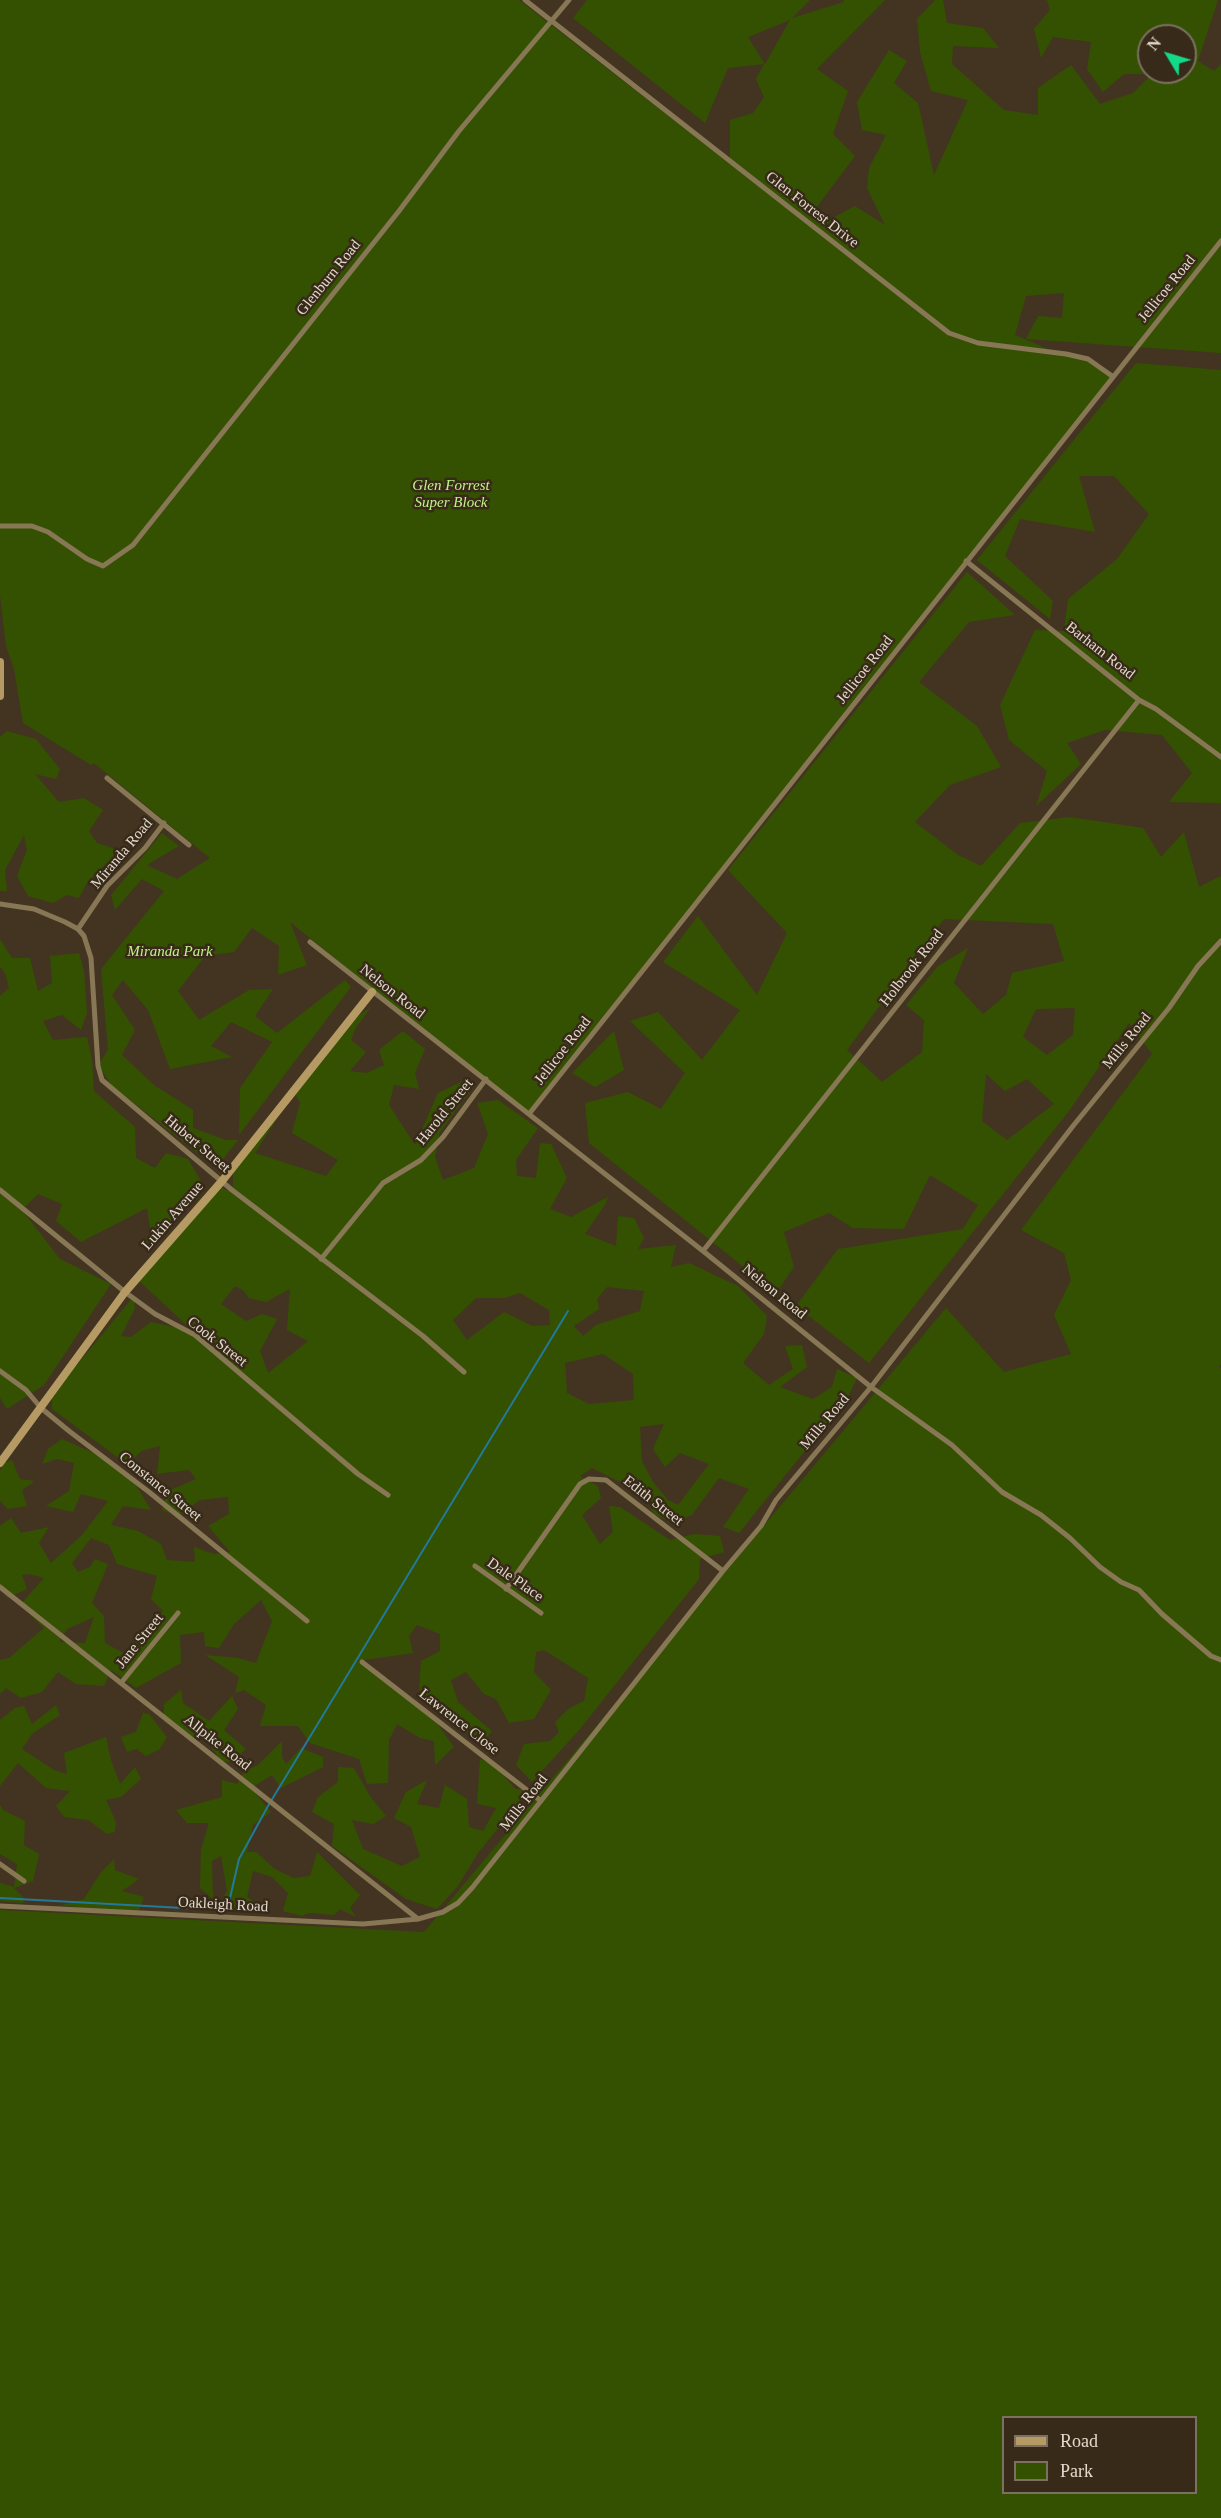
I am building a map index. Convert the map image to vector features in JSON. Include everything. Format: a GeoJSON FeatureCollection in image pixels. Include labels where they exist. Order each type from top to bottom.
{"type":"FeatureCollection","features":[{"type":"Feature","properties":{"kind":"street","name":"Glen Forrest Drive"},"geometry":{"type":"LineString","coordinates":[[525,0],[949,333],[978,343],[1088,359],[1112,376]]}},
{"type":"Feature","properties":{"kind":"street","name":"Glenburn Road"},"geometry":{"type":"LineString","coordinates":[[0,526],[32,526],[48,532],[87,560],[103,566],[133,545],[399,211],[459,131],[569,0]]}},
{"type":"Feature","properties":{"kind":"street","name":"Jellicoe Road"},"geometry":{"type":"LineString","coordinates":[[529,1114],[1221,241]]}},
{"type":"Feature","properties":{"kind":"street","name":"Barham Road"},"geometry":{"type":"LineString","coordinates":[[966,561],[1139,700],[1156,709],[1221,757]]}},
{"type":"Feature","properties":{"kind":"street"},"geometry":{"type":"LineString","coordinates":[[0,662],[0,696]]}},
{"type":"Feature","properties":{"kind":"street","name":"Holbrook Road"},"geometry":{"type":"LineString","coordinates":[[703,1251],[1139,700]]}},
{"type":"Feature","properties":{"kind":"street"},"geometry":{"type":"LineString","coordinates":[[107,778],[189,845]]}},
{"type":"Feature","properties":{"kind":"street","name":"Miranda Road"},"geometry":{"type":"LineString","coordinates":[[78,929],[107,886],[145,848],[164,823]]}},
{"type":"Feature","properties":{"kind":"street"},"geometry":{"type":"LineString","coordinates":[[0,904],[34,909],[78,929]]}},
{"type":"Feature","properties":{"kind":"street","name":"Hubert Street"},"geometry":{"type":"LineString","coordinates":[[78,929],[89,944],[98,1066],[102,1080],[222,1181],[423,1336],[464,1372]]}},
{"type":"Feature","properties":{"kind":"street","name":"Nelson Road"},"geometry":{"type":"LineString","coordinates":[[310,942],[703,1251],[871,1387],[952,1445],[1002,1492],[1056,1527],[1100,1567],[1121,1582],[1139,1590],[1162,1614],[1211,1656],[1221,1660]]}},
{"type":"Feature","properties":{"kind":"street","name":"Mills Road"},"geometry":{"type":"LineString","coordinates":[[443,1912],[458,1903],[472,1888],[761,1526],[776,1500],[871,1387],[1073,1126],[1169,1008],[1198,966],[1221,942]]}},
{"type":"Feature","properties":{"kind":"street","name":"Lukin Avenue"},"geometry":{"type":"LineString","coordinates":[[0,1462],[125,1292],[222,1181],[372,992]]}},
{"type":"Feature","properties":{"kind":"street","name":"Harold Street"},"geometry":{"type":"LineString","coordinates":[[321,1259],[383,1183],[421,1160],[443,1137],[486,1079]]}},
{"type":"Feature","properties":{"kind":"street","name":"Cook Street"},"geometry":{"type":"LineString","coordinates":[[0,1190],[125,1292],[155,1314],[195,1335],[358,1474],[388,1495]]}},
{"type":"Feature","properties":{"kind":"street","name":"Constance Street"},"geometry":{"type":"LineString","coordinates":[[0,1371],[26,1390],[41,1408],[149,1492],[307,1621]]}},
{"type":"Feature","properties":{"kind":"street","name":"Edith Street"},"geometry":{"type":"LineString","coordinates":[[506,1588],[580,1484],[589,1479],[606,1480],[723,1571]]}},
{"type":"Feature","properties":{"kind":"street","name":"Dale Place"},"geometry":{"type":"LineString","coordinates":[[475,1566],[541,1613]]}},
{"type":"Feature","properties":{"kind":"street","name":"Allpike Road"},"geometry":{"type":"LineString","coordinates":[[0,1587],[418,1919]]}},
{"type":"Feature","properties":{"kind":"street","name":"Jane Street"},"geometry":{"type":"LineString","coordinates":[[122,1683],[178,1614]]}},
{"type":"Feature","properties":{"kind":"street","name":"Lawrence Close"},"geometry":{"type":"LineString","coordinates":[[362,1662],[541,1801]]}},
{"type":"Feature","properties":{"kind":"street"},"geometry":{"type":"LineString","coordinates":[[0,1864],[24,1881]]}},
{"type":"Feature","properties":{"kind":"street","name":"Oakleigh Road"},"geometry":{"type":"LineString","coordinates":[[0,1906],[363,1924],[418,1919],[443,1912]]}},
{"type":"Feature","properties":{"kind":"green space","name":"Glen Forrest Super Block"},"geometry":{"type":"Polygon","coordinates":[[[0,0],[519,0],[730,164],[730,120],[753,113],[764,97],[756,79],[764,64],[728,68],[705,123],[573,18],[587,0],[810,0],[792,18],[844,2],[844,0],[885,0],[817,69],[848,91],[833,134],[855,156],[816,208],[825,222],[855,206],[885,225],[867,188],[869,168],[886,135],[862,130],[857,102],[889,50],[907,61],[894,83],[918,103],[934,175],[968,100],[931,91],[920,52],[917,19],[935,0],[943,0],[947,23],[983,28],[999,48],[953,46],[952,64],[1004,110],[1038,115],[1038,88],[1071,65],[1100,104],[1133,93],[1142,84],[1197,84],[1197,24],[1137,24],[1137,74],[1124,74],[1103,92],[1087,69],[1091,42],[1053,37],[1041,58],[1034,29],[1050,10],[1047,0],[1218,0],[1198,61],[1214,71],[1221,64],[1221,353],[1026,339],[1038,316],[1062,318],[1064,293],[1026,296],[1015,335],[1057,353],[1088,359],[1112,376],[529,1114],[290,922],[307,965],[278,975],[279,946],[252,928],[234,952],[205,956],[178,991],[199,1020],[249,990],[273,989],[255,1016],[277,1033],[345,980],[351,987],[239,1135],[240,1088],[272,1042],[231,1022],[211,1046],[232,1057],[170,1069],[148,1010],[123,980],[112,995],[135,1030],[122,1055],[154,1085],[193,1110],[193,1128],[226,1140],[238,1140],[220,1163],[204,1158],[111,1085],[99,1065],[108,1049],[101,969],[164,891],[142,879],[115,910],[111,895],[162,833],[179,846],[147,865],[177,879],[210,858],[94,763],[91,765],[23,723],[14,669],[6,646],[0,595],[0,0]],[[790,20],[748,37],[765,64],[790,20]]]}},
{"type":"Feature","properties":{"kind":"green space"},"geometry":{"type":"Polygon","coordinates":[[[1136,363],[1221,370],[1221,803],[1169,802],[1192,773],[1162,735],[1105,730],[1067,743],[1081,764],[1036,806],[1047,771],[1009,740],[1000,705],[1035,630],[1064,631],[1068,599],[1117,559],[1149,514],[1114,476],[1079,476],[1095,532],[1020,519],[1005,556],[1053,601],[1050,619],[977,560],[1136,363]]]}},
{"type":"Feature","properties":{"kind":"green space"},"geometry":{"type":"Polygon","coordinates":[[[967,572],[1015,615],[969,622],[919,682],[977,726],[1001,767],[950,785],[915,822],[958,855],[981,866],[1020,823],[1070,817],[1143,828],[1161,857],[1184,832],[1199,887],[1221,876],[1221,1365],[1219,1365],[1221,1369],[1221,2518],[0,2518],[0,1910],[424,1932],[946,1308],[1004,1372],[1071,1354],[1054,1315],[1071,1280],[1064,1253],[1021,1230],[1152,1054],[1129,1023],[1069,1111],[869,1363],[796,1306],[838,1249],[963,1229],[978,1205],[930,1175],[904,1229],[853,1228],[829,1213],[784,1232],[794,1267],[776,1293],[589,1143],[585,1103],[628,1092],[661,1109],[685,1073],[630,1021],[658,1012],[702,1060],[740,1010],[663,962],[698,916],[757,995],[787,933],[728,870],[967,572]],[[944,919],[847,1050],[882,1082],[922,1052],[924,1020],[906,1005],[938,966],[968,948],[954,983],[983,1014],[1006,995],[1012,973],[1064,961],[1053,924],[944,919]],[[1075,1008],[1036,1009],[1023,1037],[1047,1055],[1073,1035],[1075,1008]],[[986,1074],[982,1121],[1007,1140],[1054,1104],[1027,1079],[1005,1091],[986,1074]]]}},
{"type":"Feature","properties":{"kind":"green space"},"geometry":{"type":"Polygon","coordinates":[[[7,731],[36,739],[60,769],[56,779],[35,774],[59,802],[84,798],[103,810],[89,831],[97,843],[113,848],[113,857],[88,881],[79,898],[67,895],[53,903],[28,896],[17,876],[27,850],[24,835],[5,870],[7,891],[0,891],[0,737],[7,731]]]}},
{"type":"Feature","properties":{"kind":"green space"},"geometry":{"type":"Polygon","coordinates":[[[0,939],[12,958],[30,958],[38,991],[52,983],[50,956],[79,953],[84,971],[87,1013],[81,1030],[62,1015],[43,1021],[53,1040],[87,1037],[92,1059],[94,1091],[135,1127],[136,1158],[155,1168],[166,1153],[188,1159],[204,1186],[147,1251],[139,1244],[151,1234],[147,1208],[81,1242],[56,1221],[62,1204],[38,1194],[22,1210],[60,1259],[111,1284],[44,1385],[7,1409],[0,1398],[0,996],[9,988],[5,973],[0,967],[0,939]]]}},
{"type":"Feature","properties":{"kind":"green space"},"geometry":{"type":"Polygon","coordinates":[[[371,1007],[355,1029],[351,1040],[366,1052],[350,1071],[367,1073],[384,1065],[379,1050],[403,1031],[425,1049],[415,1073],[419,1089],[394,1085],[389,1105],[415,1145],[438,1093],[467,1079],[471,1090],[440,1132],[435,1157],[443,1180],[474,1168],[488,1134],[477,1103],[498,1100],[538,1128],[516,1160],[517,1176],[536,1178],[540,1143],[551,1144],[567,1178],[550,1209],[571,1217],[608,1197],[585,1234],[616,1246],[618,1216],[634,1218],[644,1238],[638,1249],[676,1245],[671,1267],[689,1263],[738,1286],[767,1316],[764,1334],[743,1363],[769,1385],[793,1369],[785,1346],[802,1345],[807,1367],[780,1387],[813,1399],[832,1387],[837,1369],[857,1378],[848,1397],[739,1533],[723,1527],[749,1489],[719,1478],[692,1515],[673,1523],[654,1514],[642,1493],[592,1468],[580,1476],[598,1486],[601,1498],[582,1515],[600,1544],[613,1532],[609,1506],[620,1507],[670,1540],[694,1534],[720,1536],[724,1552],[700,1559],[699,1579],[580,1729],[532,1782],[516,1765],[524,1744],[550,1741],[559,1732],[555,1722],[568,1709],[584,1701],[588,1678],[544,1650],[536,1652],[534,1672],[551,1690],[534,1719],[509,1723],[496,1699],[484,1694],[466,1672],[451,1680],[458,1702],[492,1731],[483,1742],[450,1723],[419,1690],[421,1661],[440,1651],[440,1634],[417,1625],[409,1636],[413,1653],[357,1661],[432,1716],[454,1747],[435,1765],[434,1741],[420,1738],[397,1724],[389,1740],[388,1783],[367,1784],[359,1759],[310,1743],[298,1726],[260,1726],[266,1705],[244,1690],[235,1693],[239,1677],[205,1655],[238,1658],[256,1663],[272,1621],[261,1600],[234,1624],[219,1648],[205,1646],[204,1632],[180,1635],[181,1663],[136,1688],[111,1670],[104,1686],[76,1684],[58,1672],[42,1692],[21,1698],[6,1688],[0,1694],[0,1660],[9,1658],[44,1628],[20,1605],[44,1578],[30,1574],[22,1575],[27,1589],[7,1598],[0,1586],[0,1526],[11,1518],[21,1533],[49,1527],[39,1543],[51,1563],[82,1535],[108,1501],[81,1494],[73,1512],[46,1506],[69,1491],[74,1463],[57,1459],[42,1464],[48,1449],[62,1439],[98,1455],[134,1482],[151,1510],[123,1506],[111,1525],[138,1531],[161,1544],[167,1560],[195,1562],[194,1547],[214,1554],[230,1552],[208,1526],[229,1514],[228,1497],[200,1500],[178,1516],[162,1510],[168,1491],[196,1479],[189,1470],[157,1474],[160,1446],[141,1451],[128,1465],[52,1409],[52,1395],[134,1296],[135,1308],[121,1336],[131,1337],[151,1322],[193,1331],[138,1280],[217,1186],[233,1192],[233,1167],[280,1114],[255,1153],[326,1176],[338,1160],[292,1133],[300,1102],[292,1090],[349,1022],[371,1007]],[[235,1286],[221,1304],[246,1321],[262,1314],[277,1319],[260,1351],[268,1373],[308,1341],[287,1330],[290,1289],[266,1302],[249,1298],[243,1290],[235,1286]],[[607,1287],[597,1299],[599,1309],[574,1326],[583,1336],[596,1325],[640,1311],[644,1291],[607,1287]],[[520,1293],[505,1298],[476,1298],[453,1320],[467,1340],[504,1312],[532,1326],[550,1325],[549,1310],[520,1293]],[[603,1354],[565,1363],[567,1393],[589,1404],[634,1400],[633,1374],[603,1354]],[[664,1424],[640,1427],[642,1461],[653,1482],[668,1500],[678,1505],[709,1464],[680,1453],[665,1467],[653,1449],[664,1424]],[[91,1538],[72,1563],[78,1572],[90,1567],[95,1559],[108,1564],[92,1603],[104,1616],[105,1643],[125,1654],[163,1611],[151,1599],[157,1576],[117,1564],[109,1545],[91,1538]],[[94,1617],[67,1629],[59,1642],[85,1643],[94,1617]]]}},
{"type":"Feature","properties":{"kind":"green space"},"geometry":{"type":"Polygon","coordinates":[[[614,1031],[624,1070],[595,1087],[572,1073],[614,1031]]]}},
{"type":"Feature","properties":{"kind":"green space"},"geometry":{"type":"Polygon","coordinates":[[[12,1460],[20,1479],[35,1481],[22,1490],[27,1506],[8,1509],[0,1501],[0,1471],[4,1463],[12,1460]]]}},
{"type":"Feature","properties":{"kind":"green space"},"geometry":{"type":"Polygon","coordinates":[[[181,1690],[183,1703],[209,1721],[232,1696],[238,1709],[224,1730],[246,1749],[232,1762],[221,1761],[206,1739],[192,1737],[164,1722],[164,1704],[181,1690]]]}},
{"type":"Feature","properties":{"kind":"green space"},"geometry":{"type":"Polygon","coordinates":[[[56,1705],[60,1715],[32,1734],[22,1749],[54,1770],[67,1774],[64,1753],[106,1737],[120,1784],[135,1767],[141,1779],[121,1797],[106,1800],[116,1822],[115,1832],[107,1834],[88,1820],[64,1817],[56,1806],[70,1791],[46,1788],[18,1763],[0,1786],[0,1720],[15,1708],[24,1706],[32,1724],[56,1705]]]}},
{"type":"Feature","properties":{"kind":"green space"},"geometry":{"type":"Polygon","coordinates":[[[143,1713],[149,1714],[167,1737],[160,1749],[146,1756],[137,1749],[127,1752],[121,1737],[136,1732],[143,1713]]]}},
{"type":"Feature","properties":{"kind":"green space"},"geometry":{"type":"Polygon","coordinates":[[[282,1741],[282,1757],[286,1764],[301,1748],[323,1757],[323,1767],[281,1788],[272,1775],[251,1788],[271,1812],[253,1825],[247,1852],[256,1852],[275,1869],[293,1878],[310,1876],[317,1852],[360,1895],[350,1908],[356,1917],[340,1909],[334,1915],[309,1913],[302,1916],[283,1911],[288,1893],[272,1877],[253,1871],[247,1897],[267,1910],[235,1911],[218,1906],[227,1891],[221,1856],[212,1861],[213,1899],[200,1888],[201,1849],[209,1823],[187,1823],[176,1810],[222,1797],[222,1780],[237,1784],[244,1772],[258,1765],[282,1741]]]}},
{"type":"Feature","properties":{"kind":"green space"},"geometry":{"type":"Polygon","coordinates":[[[480,1759],[495,1765],[515,1789],[522,1789],[523,1797],[478,1853],[458,1886],[437,1909],[406,1899],[332,1846],[334,1824],[312,1812],[318,1797],[338,1782],[338,1767],[354,1768],[370,1796],[386,1816],[373,1824],[352,1820],[363,1849],[402,1866],[420,1857],[411,1827],[394,1818],[406,1792],[427,1780],[417,1804],[439,1808],[445,1785],[467,1799],[469,1827],[483,1831],[496,1808],[477,1804],[480,1759]]]}},
{"type":"Feature","properties":{"kind":"green space"},"geometry":{"type":"Polygon","coordinates":[[[0,1805],[3,1810],[25,1821],[24,1845],[39,1854],[33,1881],[14,1888],[24,1898],[23,1903],[0,1901],[0,1883],[14,1887],[17,1864],[0,1854],[0,1805]]]}},
{"type":"Feature","properties":{"kind":"green space"},"geometry":{"type":"Polygon","coordinates":[[[114,1859],[115,1870],[139,1879],[122,1891],[144,1897],[137,1915],[61,1905],[84,1899],[101,1872],[114,1859]]]}},
{"type":"Feature","properties":{"kind":"waterway"},"geometry":{"type":"LineString","coordinates":[[0,1898],[201,1909],[205,1905],[224,1903],[230,1898],[239,1859],[268,1806],[568,1311]]}},
{"type":"Feature","properties":{"kind":"park label","name":"Miranda Park"},"geometry":{"type":"Point","coordinates":[170,952]}}]}
